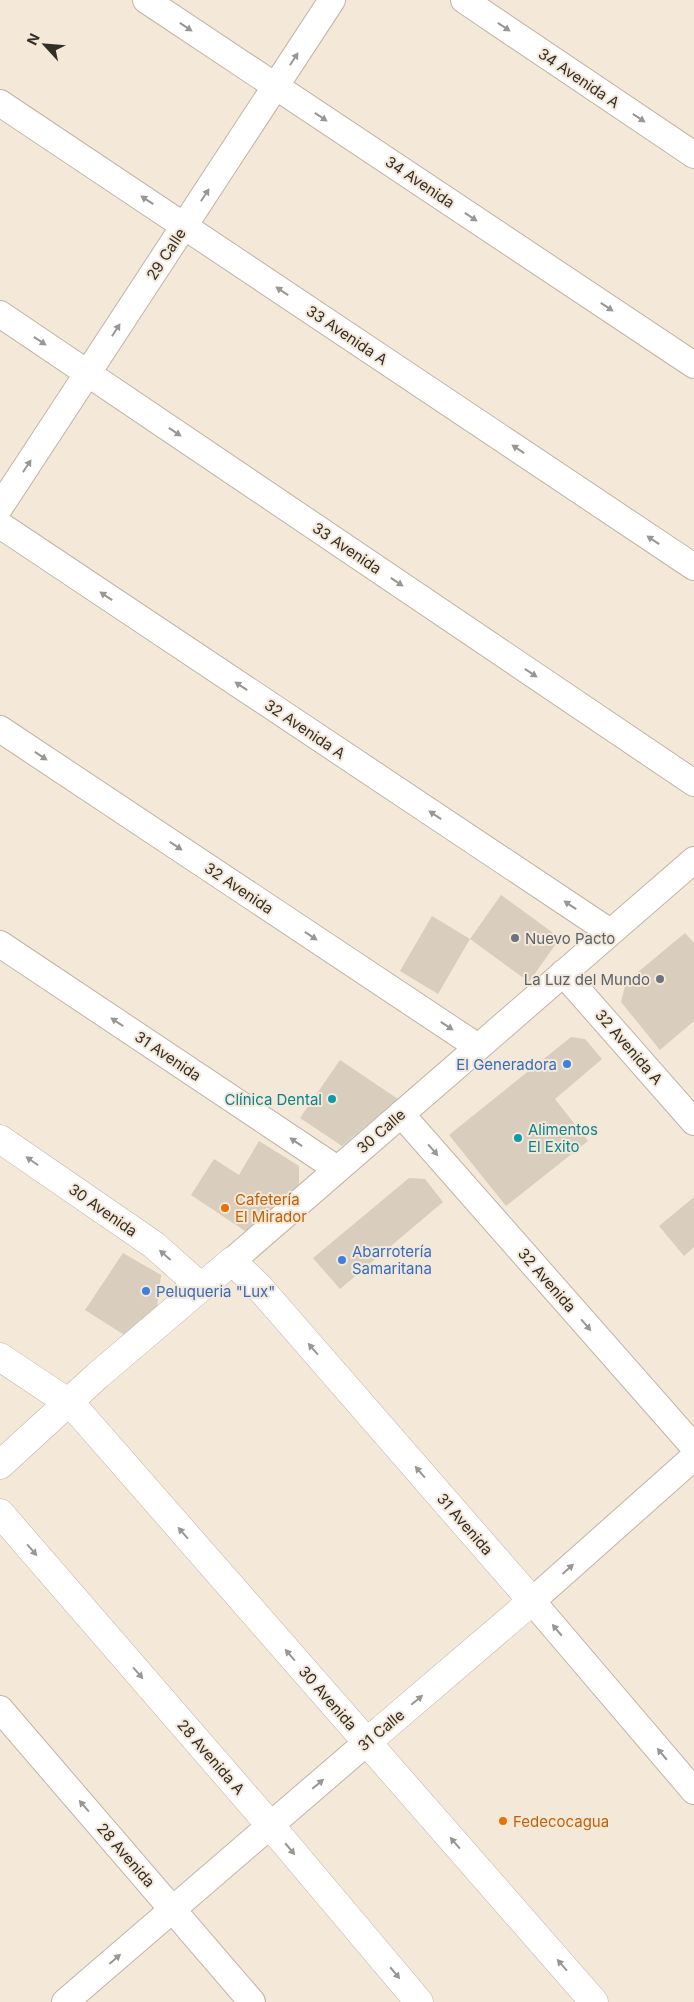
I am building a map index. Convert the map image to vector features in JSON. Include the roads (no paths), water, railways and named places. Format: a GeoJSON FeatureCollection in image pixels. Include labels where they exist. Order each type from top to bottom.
{"type":"FeatureCollection","features":[{"type":"Feature","properties":{"kind":"street","name":"34 Avenida"},"geometry":{"type":"LineString","coordinates":[[146,0],[694,364]]}},
{"type":"Feature","properties":{"kind":"street","name":"29 Calle"},"geometry":{"type":"LineString","coordinates":[[0,507],[332,0]]}},
{"type":"Feature","properties":{"kind":"street","name":"34 Avenida A"},"geometry":{"type":"LineString","coordinates":[[464,0],[694,155]]}},
{"type":"Feature","properties":{"kind":"street","name":"33 Avenida A"},"geometry":{"type":"LineString","coordinates":[[0,103],[694,567]]}},
{"type":"Feature","properties":{"kind":"street","name":"33 Avenida"},"geometry":{"type":"LineString","coordinates":[[0,314],[694,782]]}},
{"type":"Feature","properties":{"kind":"street","name":"32 Avenida A"},"geometry":{"type":"LineString","coordinates":[[0,525],[610,932]]}},
{"type":"Feature","properties":{"kind":"street","name":"32 Avenida"},"geometry":{"type":"LineString","coordinates":[[0,729],[478,1047]]}},
{"type":"Feature","properties":{"kind":"street","name":"30 Calle"},"geometry":{"type":"LineString","coordinates":[[0,1465],[75,1410],[97,1376],[232,1262],[337,1168],[694,860]]}},
{"type":"Feature","properties":{"kind":"street","name":"31 Avenida"},"geometry":{"type":"LineString","coordinates":[[0,944],[337,1168]]}},
{"type":"Feature","properties":{"kind":"street","name":"32 Avenida A"},"geometry":{"type":"LineString","coordinates":[[563,973],[694,1122]]}},
{"type":"Feature","properties":{"kind":"street","name":"32 Avenida"},"geometry":{"type":"LineString","coordinates":[[400,1114],[694,1448]]}},
{"type":"Feature","properties":{"kind":"street","name":"30 Avenida"},"geometry":{"type":"LineString","coordinates":[[0,1139],[154,1246],[201,1287]]}},
{"type":"Feature","properties":{"kind":"street","name":"31 Avenida"},"geometry":{"type":"LineString","coordinates":[[232,1262],[259,1287],[532,1601],[694,1791]]}},
{"type":"Feature","properties":{"kind":"street","name":"30 Avenida"},"geometry":{"type":"LineString","coordinates":[[0,1357],[75,1410],[594,2002]]}},
{"type":"Feature","properties":{"kind":"street","name":"31 Calle"},"geometry":{"type":"LineString","coordinates":[[83,1997],[173,1909],[532,1601],[694,1457]]}},
{"type":"Feature","properties":{"kind":"street","name":"28 Avenida A"},"geometry":{"type":"LineString","coordinates":[[0,1513],[270,1825],[419,2002]]}},
{"type":"Feature","properties":{"kind":"street","name":"28 Avenida"},"geometry":{"type":"LineString","coordinates":[[0,1709],[252,2002]]}},
{"type":"Feature","properties":{"kind":"place","name":"Nuevo Pacto"},"geometry":{"type":"Point","coordinates":[515,938]}},
{"type":"Feature","properties":{"kind":"place","name":"La Luz del Mundo"},"geometry":{"type":"Point","coordinates":[660,979]}},
{"type":"Feature","properties":{"kind":"place","name":"El Generadora"},"geometry":{"type":"Point","coordinates":[567,1064]}},
{"type":"Feature","properties":{"kind":"place","name":"Clínica Dental"},"geometry":{"type":"Point","coordinates":[332,1099]}},
{"type":"Feature","properties":{"kind":"place","name":"Alimentos El Exito"},"geometry":{"type":"Point","coordinates":[518,1138]}},
{"type":"Feature","properties":{"kind":"place","name":"Cafetería El Mirador"},"geometry":{"type":"Point","coordinates":[225,1208]}},
{"type":"Feature","properties":{"kind":"place","name":"Abarrotería Samaritana"},"geometry":{"type":"Point","coordinates":[342,1260]}},
{"type":"Feature","properties":{"kind":"place","name":"Peluqueria \"Lux\""},"geometry":{"type":"Point","coordinates":[146,1291]}},
{"type":"Feature","properties":{"kind":"place","name":"Fedecocagua"},"geometry":{"type":"Point","coordinates":[503,1821]}}]}
